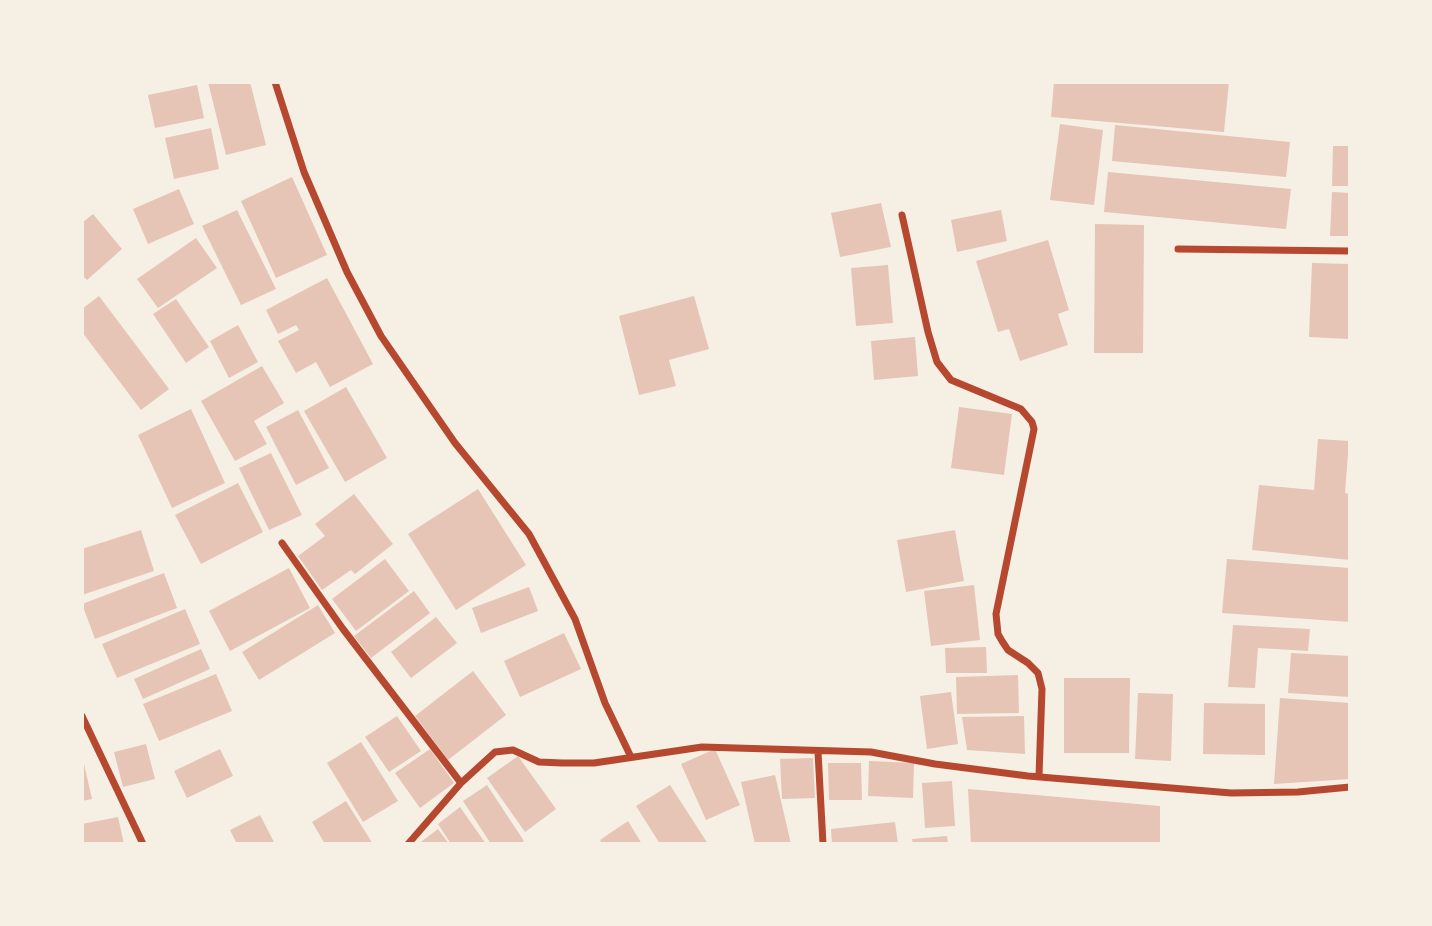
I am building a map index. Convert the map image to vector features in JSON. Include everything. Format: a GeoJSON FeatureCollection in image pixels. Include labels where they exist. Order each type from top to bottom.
{"type":"FeatureCollection","features":[{"type":"Feature","properties":{"kind":"street"},"geometry":{"type":"LineString","coordinates":[[275,82],[304,173],[347,272],[381,336],[455,443],[529,534],[575,619],[605,703],[631,757]]}},
{"type":"Feature","properties":{"kind":"street"},"geometry":{"type":"LineString","coordinates":[[902,215],[937,362],[951,380],[1021,409],[1032,422],[1034,429],[996,614],[998,634],[1007,650],[1038,673],[1043,705],[1039,776]]}},
{"type":"Feature","properties":{"kind":"street"},"geometry":{"type":"LineString","coordinates":[[1178,249],[1350,251]]}},
{"type":"Feature","properties":{"kind":"street"},"geometry":{"type":"LineString","coordinates":[[282,543],[343,629],[461,783]]}},
{"type":"Feature","properties":{"kind":"street"},"geometry":{"type":"LineString","coordinates":[[82,716],[143,844]]}},
{"type":"Feature","properties":{"kind":"street"},"geometry":{"type":"LineString","coordinates":[[408,844],[461,783],[495,752],[513,750],[539,762],[562,763],[594,763],[711,746],[871,752],[935,764],[1039,776],[1231,793],[1298,792],[1350,787]]}},
{"type":"Feature","properties":{"kind":"street"},"geometry":{"type":"LineString","coordinates":[[818,752],[823,844]]}},
{"type":"Feature","properties":{"kind":"building"},"geometry":{"type":"Polygon","coordinates":[[[208,82],[250,82],[266,145],[226,155],[208,82]]]}},
{"type":"Feature","properties":{"kind":"building"},"geometry":{"type":"Polygon","coordinates":[[[1054,82],[1229,82],[1224,132],[1051,117],[1054,82]]]}},
{"type":"Feature","properties":{"kind":"building"},"geometry":{"type":"Polygon","coordinates":[[[197,85],[204,118],[155,128],[148,95],[197,85]]]}},
{"type":"Feature","properties":{"kind":"building"},"geometry":{"type":"Polygon","coordinates":[[[1060,124],[1103,130],[1094,205],[1050,200],[1060,124]]]}},
{"type":"Feature","properties":{"kind":"building"},"geometry":{"type":"Polygon","coordinates":[[[1115,125],[1290,142],[1286,177],[1112,161],[1115,125]]]}},
{"type":"Feature","properties":{"kind":"building"},"geometry":{"type":"Polygon","coordinates":[[[211,128],[219,169],[174,179],[165,138],[211,128]]]}},
{"type":"Feature","properties":{"kind":"building"},"geometry":{"type":"Polygon","coordinates":[[[1333,146],[1350,146],[1350,186],[1332,186],[1333,146]]]}},
{"type":"Feature","properties":{"kind":"building"},"geometry":{"type":"Polygon","coordinates":[[[1108,172],[1291,189],[1286,229],[1104,212],[1108,172]]]}},
{"type":"Feature","properties":{"kind":"building"},"geometry":{"type":"Polygon","coordinates":[[[292,177],[327,255],[276,278],[241,201],[292,177]]]}},
{"type":"Feature","properties":{"kind":"building"},"geometry":{"type":"Polygon","coordinates":[[[179,189],[194,224],[148,244],[133,209],[179,189]]]}},
{"type":"Feature","properties":{"kind":"building"},"geometry":{"type":"Polygon","coordinates":[[[1332,192],[1350,193],[1350,236],[1330,236],[1332,192]]]}},
{"type":"Feature","properties":{"kind":"building"},"geometry":{"type":"Polygon","coordinates":[[[881,203],[891,247],[840,257],[831,213],[881,203]]]}},
{"type":"Feature","properties":{"kind":"building"},"geometry":{"type":"Polygon","coordinates":[[[237,210],[276,289],[241,305],[202,226],[237,210]]]}},
{"type":"Feature","properties":{"kind":"building"},"geometry":{"type":"Polygon","coordinates":[[[1001,210],[1007,241],[957,252],[951,220],[1001,210]]]}},
{"type":"Feature","properties":{"kind":"building"},"geometry":{"type":"Polygon","coordinates":[[[93,214],[122,249],[87,280],[82,275],[82,223],[93,214]]]}},
{"type":"Feature","properties":{"kind":"building"},"geometry":{"type":"Polygon","coordinates":[[[1095,224],[1144,225],[1143,353],[1094,353],[1095,224]]]}},
{"type":"Feature","properties":{"kind":"building"},"geometry":{"type":"Polygon","coordinates":[[[196,238],[217,268],[158,308],[137,279],[196,238]]]}},
{"type":"Feature","properties":{"kind":"building"},"geometry":{"type":"Polygon","coordinates":[[[1048,240],[1069,310],[1058,314],[1068,345],[1020,361],[1009,329],[998,332],[976,261],[1048,240]]]}},
{"type":"Feature","properties":{"kind":"building"},"geometry":{"type":"Polygon","coordinates":[[[1312,263],[1350,264],[1350,339],[1309,337],[1312,263]]]}},
{"type":"Feature","properties":{"kind":"building"},"geometry":{"type":"Polygon","coordinates":[[[888,265],[893,323],[856,326],[851,268],[888,265]]]}},
{"type":"Feature","properties":{"kind":"building"},"geometry":{"type":"Polygon","coordinates":[[[327,278],[373,364],[330,387],[316,362],[296,373],[278,341],[299,330],[296,325],[278,334],[266,310],[327,278]]]}},
{"type":"Feature","properties":{"kind":"building"},"geometry":{"type":"Polygon","coordinates":[[[99,296],[169,389],[141,410],[82,332],[82,309],[99,296]]]}},
{"type":"Feature","properties":{"kind":"building"},"geometry":{"type":"Polygon","coordinates":[[[694,296],[709,349],[669,360],[676,386],[639,395],[619,316],[694,296]]]}},
{"type":"Feature","properties":{"kind":"building"},"geometry":{"type":"Polygon","coordinates":[[[176,299],[209,347],[186,363],[153,314],[176,299]]]}},
{"type":"Feature","properties":{"kind":"building"},"geometry":{"type":"Polygon","coordinates":[[[238,325],[258,362],[229,378],[210,341],[238,325]]]}},
{"type":"Feature","properties":{"kind":"building"},"geometry":{"type":"Polygon","coordinates":[[[915,337],[918,376],[874,380],[871,341],[915,337]]]}},
{"type":"Feature","properties":{"kind":"building"},"geometry":{"type":"Polygon","coordinates":[[[262,366],[284,403],[254,421],[267,444],[235,461],[201,401],[262,366]]]}},
{"type":"Feature","properties":{"kind":"building"},"geometry":{"type":"Polygon","coordinates":[[[346,387],[387,458],[345,482],[304,411],[346,387]]]}},
{"type":"Feature","properties":{"kind":"building"},"geometry":{"type":"Polygon","coordinates":[[[959,407],[1012,414],[1004,475],[951,468],[959,407]]]}},
{"type":"Feature","properties":{"kind":"building"},"geometry":{"type":"Polygon","coordinates":[[[191,409],[225,483],[172,508],[138,435],[191,409]]]}},
{"type":"Feature","properties":{"kind":"building"},"geometry":{"type":"Polygon","coordinates":[[[298,410],[329,468],[296,485],[266,427],[298,410]]]}},
{"type":"Feature","properties":{"kind":"building"},"geometry":{"type":"Polygon","coordinates":[[[1318,439],[1349,441],[1345,493],[1350,494],[1350,560],[1252,550],[1259,485],[1314,490],[1318,439]]]}},
{"type":"Feature","properties":{"kind":"building"},"geometry":{"type":"Polygon","coordinates":[[[271,453],[302,515],[269,530],[239,468],[271,453]]]}},
{"type":"Feature","properties":{"kind":"building"},"geometry":{"type":"Polygon","coordinates":[[[238,483],[263,532],[201,564],[175,515],[238,483]]]}},
{"type":"Feature","properties":{"kind":"building"},"geometry":{"type":"Polygon","coordinates":[[[478,489],[526,565],[456,610],[408,534],[478,489]]]}},
{"type":"Feature","properties":{"kind":"building"},"geometry":{"type":"Polygon","coordinates":[[[354,494],[393,544],[355,574],[351,570],[322,590],[298,556],[325,536],[315,524],[354,494]]]}},
{"type":"Feature","properties":{"kind":"building"},"geometry":{"type":"Polygon","coordinates":[[[141,530],[154,571],[82,595],[82,549],[141,530]]]}},
{"type":"Feature","properties":{"kind":"building"},"geometry":{"type":"Polygon","coordinates":[[[955,530],[964,581],[906,592],[897,540],[955,530]]]}},
{"type":"Feature","properties":{"kind":"building"},"geometry":{"type":"Polygon","coordinates":[[[385,559],[409,591],[356,631],[332,599],[385,559]]]}},
{"type":"Feature","properties":{"kind":"building"},"geometry":{"type":"Polygon","coordinates":[[[1227,559],[1350,568],[1350,622],[1222,613],[1227,559]]]}},
{"type":"Feature","properties":{"kind":"building"},"geometry":{"type":"Polygon","coordinates":[[[289,568],[310,608],[230,651],[209,611],[289,568]]]}},
{"type":"Feature","properties":{"kind":"building"},"geometry":{"type":"Polygon","coordinates":[[[164,573],[177,608],[95,639],[82,604],[164,573]]]}},
{"type":"Feature","properties":{"kind":"building"},"geometry":{"type":"Polygon","coordinates":[[[974,585],[980,640],[931,646],[924,591],[974,585]]]}},
{"type":"Feature","properties":{"kind":"building"},"geometry":{"type":"Polygon","coordinates":[[[529,587],[538,611],[481,633],[472,608],[529,587]]]}},
{"type":"Feature","properties":{"kind":"building"},"geometry":{"type":"Polygon","coordinates":[[[414,591],[430,613],[371,658],[354,636],[414,591]]]}},
{"type":"Feature","properties":{"kind":"building"},"geometry":{"type":"Polygon","coordinates":[[[318,605],[335,633],[259,680],[242,652],[318,605]]]}},
{"type":"Feature","properties":{"kind":"building"},"geometry":{"type":"Polygon","coordinates":[[[185,609],[200,644],[117,678],[102,644],[185,609]]]}},
{"type":"Feature","properties":{"kind":"building"},"geometry":{"type":"Polygon","coordinates":[[[436,617],[457,643],[411,678],[391,652],[436,617]]]}},
{"type":"Feature","properties":{"kind":"building"},"geometry":{"type":"Polygon","coordinates":[[[1233,625],[1310,629],[1308,651],[1258,648],[1255,688],[1228,687],[1233,625]]]}},
{"type":"Feature","properties":{"kind":"building"},"geometry":{"type":"Polygon","coordinates":[[[564,633],[581,669],[520,697],[504,661],[564,633]]]}},
{"type":"Feature","properties":{"kind":"building"},"geometry":{"type":"Polygon","coordinates":[[[986,647],[987,673],[946,673],[945,648],[986,647]]]}},
{"type":"Feature","properties":{"kind":"building"},"geometry":{"type":"Polygon","coordinates":[[[201,649],[210,669],[143,699],[134,679],[201,649]]]}},
{"type":"Feature","properties":{"kind":"building"},"geometry":{"type":"Polygon","coordinates":[[[1291,653],[1350,656],[1350,697],[1288,693],[1291,653]]]}},
{"type":"Feature","properties":{"kind":"building"},"geometry":{"type":"Polygon","coordinates":[[[473,671],[506,715],[448,760],[415,716],[473,671]]]}},
{"type":"Feature","properties":{"kind":"building"},"geometry":{"type":"Polygon","coordinates":[[[216,674],[232,711],[159,741],[143,704],[216,674]]]}},
{"type":"Feature","properties":{"kind":"building"},"geometry":{"type":"Polygon","coordinates":[[[1018,675],[1019,713],[957,714],[956,677],[1018,675]]]}},
{"type":"Feature","properties":{"kind":"building"},"geometry":{"type":"Polygon","coordinates":[[[1064,678],[1130,678],[1129,753],[1064,753],[1064,678]]]}},
{"type":"Feature","properties":{"kind":"building"},"geometry":{"type":"Polygon","coordinates":[[[951,692],[958,744],[927,749],[920,696],[951,692]]]}},
{"type":"Feature","properties":{"kind":"building"},"geometry":{"type":"Polygon","coordinates":[[[1138,693],[1173,694],[1171,761],[1135,759],[1138,693]]]}},
{"type":"Feature","properties":{"kind":"building"},"geometry":{"type":"Polygon","coordinates":[[[1280,698],[1350,703],[1350,779],[1274,784],[1280,698]]]}},
{"type":"Feature","properties":{"kind":"building"},"geometry":{"type":"Polygon","coordinates":[[[1204,703],[1265,704],[1265,755],[1203,754],[1204,703]]]}},
{"type":"Feature","properties":{"kind":"building"},"geometry":{"type":"Polygon","coordinates":[[[397,716],[421,751],[389,772],[365,737],[397,716]]]}},
{"type":"Feature","properties":{"kind":"building"},"geometry":{"type":"Polygon","coordinates":[[[1024,716],[1025,754],[967,750],[962,717],[1024,716]]]}},
{"type":"Feature","properties":{"kind":"building"},"geometry":{"type":"Polygon","coordinates":[[[361,742],[398,801],[363,822],[327,763],[361,742]]]}},
{"type":"Feature","properties":{"kind":"building"},"geometry":{"type":"Polygon","coordinates":[[[146,744],[155,779],[123,787],[114,752],[146,744]]]}},
{"type":"Feature","properties":{"kind":"building"},"geometry":{"type":"Polygon","coordinates":[[[220,749],[233,776],[187,798],[174,771],[220,749]]]}},
{"type":"Feature","properties":{"kind":"building"},"geometry":{"type":"Polygon","coordinates":[[[430,749],[454,783],[420,808],[395,773],[430,749]]]}},
{"type":"Feature","properties":{"kind":"building"},"geometry":{"type":"Polygon","coordinates":[[[715,749],[740,805],[706,820],[681,764],[715,749]]]}},
{"type":"Feature","properties":{"kind":"building"},"geometry":{"type":"Polygon","coordinates":[[[82,755],[92,799],[82,801],[82,755]]]}},
{"type":"Feature","properties":{"kind":"building"},"geometry":{"type":"Polygon","coordinates":[[[518,756],[556,809],[525,832],[487,778],[518,756]]]}},
{"type":"Feature","properties":{"kind":"building"},"geometry":{"type":"Polygon","coordinates":[[[813,758],[815,798],[782,799],[780,759],[813,758]]]}},
{"type":"Feature","properties":{"kind":"building"},"geometry":{"type":"Polygon","coordinates":[[[869,761],[914,763],[913,798],[868,796],[869,761]]]}},
{"type":"Feature","properties":{"kind":"building"},"geometry":{"type":"Polygon","coordinates":[[[828,763],[861,763],[862,800],[829,800],[828,763]]]}},
{"type":"Feature","properties":{"kind":"building"},"geometry":{"type":"Polygon","coordinates":[[[775,775],[791,844],[755,844],[741,782],[775,775]]]}},
{"type":"Feature","properties":{"kind":"building"},"geometry":{"type":"Polygon","coordinates":[[[952,781],[955,826],[925,828],[922,783],[952,781]]]}},
{"type":"Feature","properties":{"kind":"building"},"geometry":{"type":"Polygon","coordinates":[[[487,785],[524,841],[519,844],[491,844],[463,801],[487,785]]]}},
{"type":"Feature","properties":{"kind":"building"},"geometry":{"type":"Polygon","coordinates":[[[670,785],[708,844],[660,844],[636,806],[670,785]]]}},
{"type":"Feature","properties":{"kind":"building"},"geometry":{"type":"Polygon","coordinates":[[[968,789],[1160,806],[1160,844],[971,844],[968,789]]]}},
{"type":"Feature","properties":{"kind":"building"},"geometry":{"type":"Polygon","coordinates":[[[346,801],[373,844],[325,844],[312,822],[346,801]]]}},
{"type":"Feature","properties":{"kind":"building"},"geometry":{"type":"Polygon","coordinates":[[[460,807],[486,844],[451,844],[438,824],[460,807]]]}},
{"type":"Feature","properties":{"kind":"building"},"geometry":{"type":"Polygon","coordinates":[[[260,815],[275,844],[237,844],[230,830],[260,815]]]}},
{"type":"Feature","properties":{"kind":"building"},"geometry":{"type":"Polygon","coordinates":[[[118,817],[124,844],[82,844],[82,824],[118,817]]]}},
{"type":"Feature","properties":{"kind":"building"},"geometry":{"type":"Polygon","coordinates":[[[628,821],[642,844],[602,844],[600,840],[628,821]]]}},
{"type":"Feature","properties":{"kind":"building"},"geometry":{"type":"Polygon","coordinates":[[[895,822],[898,844],[832,844],[831,829],[895,822]]]}},
{"type":"Feature","properties":{"kind":"building"},"geometry":{"type":"Polygon","coordinates":[[[438,829],[449,844],[418,844],[438,829]]]}},
{"type":"Feature","properties":{"kind":"building"},"geometry":{"type":"Polygon","coordinates":[[[947,836],[948,844],[913,844],[912,839],[947,836]]]}}]}
